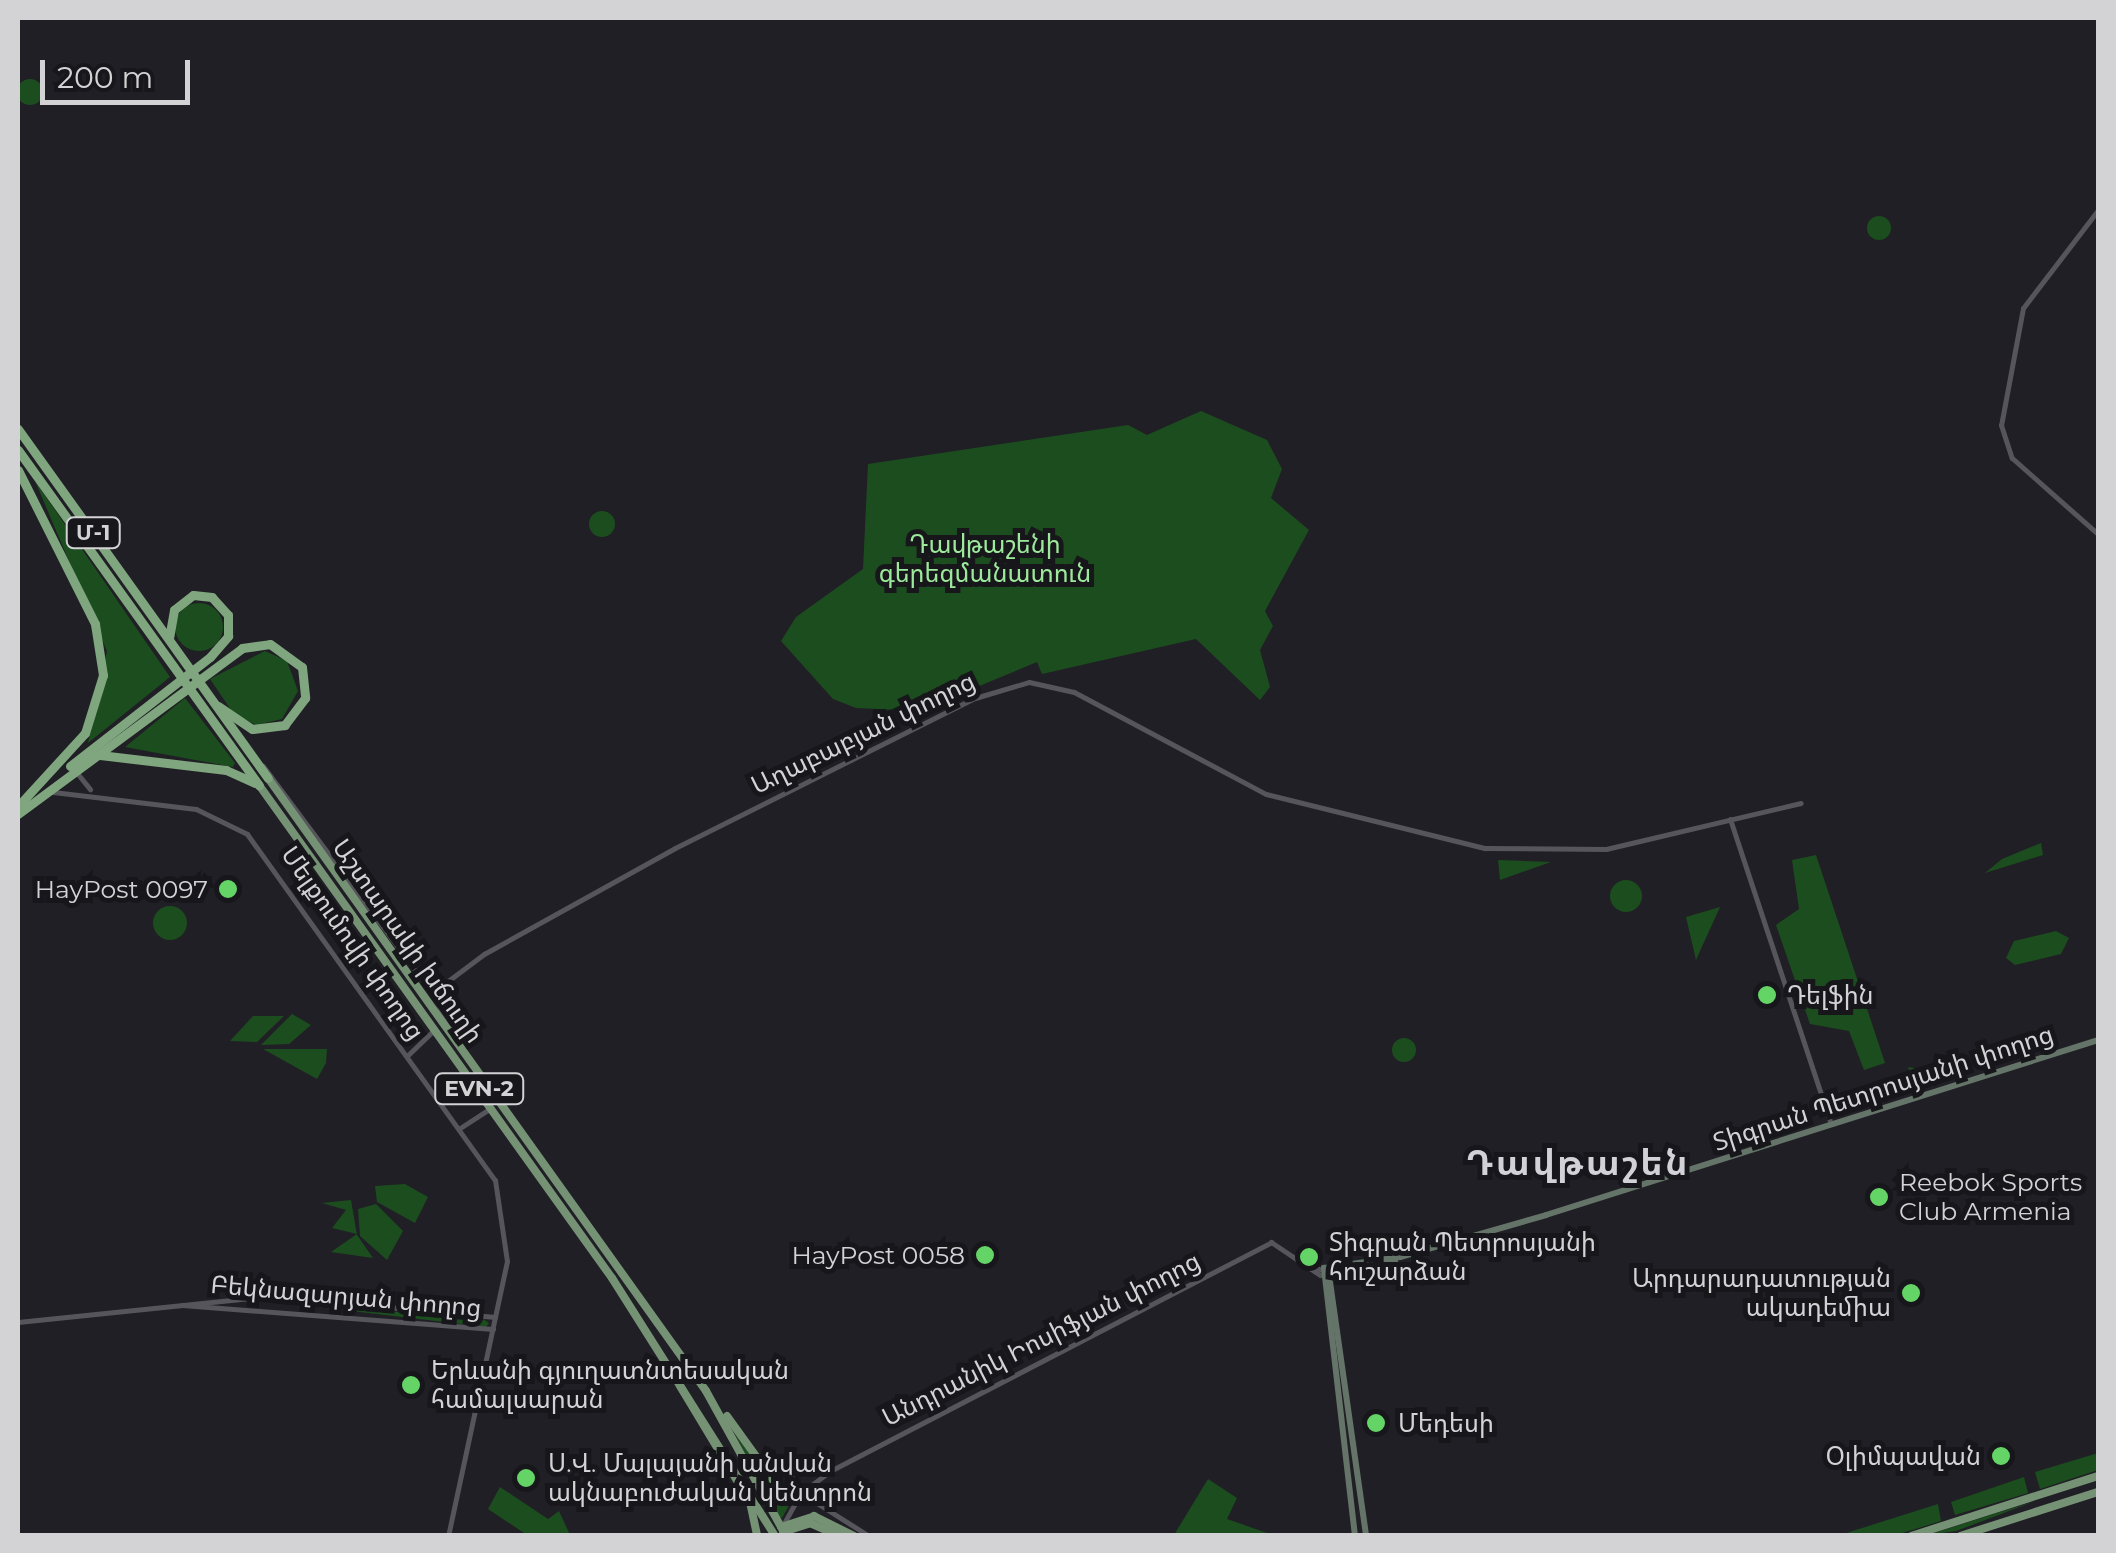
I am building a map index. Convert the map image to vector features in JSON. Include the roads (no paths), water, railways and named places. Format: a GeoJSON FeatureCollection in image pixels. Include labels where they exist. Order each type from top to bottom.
{"type":"FeatureCollection","features":[{"type":"Feature","properties":{"kind":"highway","name":"Աշտարակի խճուղի"},"geometry":{"type":"LineString","coordinates":[[18,429],[170,636],[268,778]]}},
{"type":"Feature","properties":{"kind":"highway","name":"Աշտարակի խճուղի"},"geometry":{"type":"LineString","coordinates":[[18,450],[259,785]]}},
{"type":"Feature","properties":{"kind":"highway"},"geometry":{"type":"LineString","coordinates":[[18,470],[95,624],[102,660],[85,734],[18,809]]}},
{"type":"Feature","properties":{"kind":"highway"},"geometry":{"type":"LineString","coordinates":[[18,809],[210,657],[228,636],[228,615],[212,597],[193,594],[174,610],[170,636]]}},
{"type":"Feature","properties":{"kind":"highway"},"geometry":{"type":"LineString","coordinates":[[18,809],[242,648],[270,644],[302,668],[305,698],[285,725],[252,729],[218,706]]}},
{"type":"Feature","properties":{"kind":"highway"},"geometry":{"type":"LineString","coordinates":[[92,758],[160,758],[259,785]]}},
{"type":"Feature","properties":{"kind":"main road","name":"Աշտարակի խճուղի"},"geometry":{"type":"LineString","coordinates":[[268,778],[616,1275],[658,1347],[777,1523]]}},
{"type":"Feature","properties":{"kind":"main road","name":"Աշտարակի խճուղի"},"geometry":{"type":"LineString","coordinates":[[259,785],[492,1107],[709,1396],[777,1523],[778,1536]]}},
{"type":"Feature","properties":{"kind":"main road"},"geometry":{"type":"LineString","coordinates":[[343,902],[352,895]]}},
{"type":"Feature","properties":{"kind":"main road","name":"Տիգրան Պետրոսյանի փողոց"},"geometry":{"type":"LineString","coordinates":[[1327,1276],[1506,1227],[2098,1043]]}},
{"type":"Feature","properties":{"kind":"main road"},"geometry":{"type":"LineString","coordinates":[[1327,1276],[1354,1536]]}},
{"type":"Feature","properties":{"kind":"main road"},"geometry":{"type":"LineString","coordinates":[[1327,1276],[1366,1536]]}},
{"type":"Feature","properties":{"kind":"main road"},"geometry":{"type":"LineString","coordinates":[[658,1347],[750,1502],[757,1536]]}},
{"type":"Feature","properties":{"kind":"main road"},"geometry":{"type":"LineString","coordinates":[[709,1396],[784,1495],[801,1493]]}},
{"type":"Feature","properties":{"kind":"main road"},"geometry":{"type":"LineString","coordinates":[[1910,1536],[2098,1476]]}},
{"type":"Feature","properties":{"kind":"main road"},"geometry":{"type":"LineString","coordinates":[[1960,1536],[2098,1492]]}},
{"type":"Feature","properties":{"kind":"main road"},"geometry":{"type":"LineString","coordinates":[[777,1523],[814,1516],[854,1536]]}},
{"type":"Feature","properties":{"kind":"main road"},"geometry":{"type":"LineString","coordinates":[[778,1536],[810,1523],[839,1536]]}},
{"type":"Feature","properties":{"kind":"street"},"geometry":{"type":"LineString","coordinates":[[2098,210],[2023,308],[2001,425],[2012,458],[2098,534]]}},
{"type":"Feature","properties":{"kind":"street","name":"Աղաբաբյան փողոց"},"geometry":{"type":"LineString","coordinates":[[432,993],[484,954],[675,848],[974,698],[1029,682],[1074,692],[1266,794],[1485,848],[1606,849],[1801,803]]}},
{"type":"Feature","properties":{"kind":"street"},"geometry":{"type":"LineString","coordinates":[[258,764],[432,993],[464,1056]]}},
{"type":"Feature","properties":{"kind":"street"},"geometry":{"type":"LineString","coordinates":[[78,768],[77,782],[98,792]]}},
{"type":"Feature","properties":{"kind":"street","name":"Մելքումովի փողոց"},"geometry":{"type":"LineString","coordinates":[[45,793],[98,792],[196,809],[248,834],[460,1128],[507,1218],[493,1329],[448,1536]]}},
{"type":"Feature","properties":{"kind":"street"},"geometry":{"type":"LineString","coordinates":[[1730,818],[1832,1126]]}},
{"type":"Feature","properties":{"kind":"street"},"geometry":{"type":"LineString","coordinates":[[408,1055],[434,1028]]}},
{"type":"Feature","properties":{"kind":"street"},"geometry":{"type":"LineString","coordinates":[[460,1128],[492,1107]]}},
{"type":"Feature","properties":{"kind":"street","name":"Անդրանիկ Իոսիֆյան փողոց"},"geometry":{"type":"LineString","coordinates":[[801,1493],[1271,1242],[1327,1276]]}},
{"type":"Feature","properties":{"kind":"street","name":"Բեկնազարյան փողոց"},"geometry":{"type":"LineString","coordinates":[[18,1323],[269,1296],[495,1318]]}},
{"type":"Feature","properties":{"kind":"street","name":"Բեկնազարյան փողոց"},"geometry":{"type":"LineString","coordinates":[[18,1323],[208,1304],[493,1329]]}},
{"type":"Feature","properties":{"kind":"street"},"geometry":{"type":"LineString","coordinates":[[777,1523],[801,1493],[870,1536]]}},
{"type":"Feature","properties":{"kind":"place","name":"HayPost 0097"},"geometry":{"type":"Point","coordinates":[228,889]}},
{"type":"Feature","properties":{"kind":"place","name":"Դելֆին"},"geometry":{"type":"Point","coordinates":[1767,995]}},
{"type":"Feature","properties":{"kind":"place","name":"Reebok Sports Club Armenia"},"geometry":{"type":"Point","coordinates":[1879,1197]}},
{"type":"Feature","properties":{"kind":"place","name":"HayPost 0058"},"geometry":{"type":"Point","coordinates":[985,1255]}},
{"type":"Feature","properties":{"kind":"place","name":"Տիգրան Պետրոսյանի հուշարձան"},"geometry":{"type":"Point","coordinates":[1309,1257]}},
{"type":"Feature","properties":{"kind":"place","name":"Արդարադատության ակադեմիա"},"geometry":{"type":"Point","coordinates":[1911,1293]}},
{"type":"Feature","properties":{"kind":"place","name":"Երևանի գյուղատնտեսական համալսարան"},"geometry":{"type":"Point","coordinates":[411,1385]}},
{"type":"Feature","properties":{"kind":"place","name":"Մեդեսի"},"geometry":{"type":"Point","coordinates":[1376,1423]}},
{"type":"Feature","properties":{"kind":"place","name":"Օլիմպավան"},"geometry":{"type":"Point","coordinates":[2001,1456]}},
{"type":"Feature","properties":{"kind":"place","name":"Ս.Վ. Մալայանի անվան ակնաբուժական կենտրոն"},"geometry":{"type":"Point","coordinates":[526,1478]}},
{"type":"Feature","properties":{"kind":"district","name":"Դավթաշեն"},"geometry":{"type":"Point","coordinates":[1578,1163]}},
{"type":"Feature","properties":{"kind":"park label","name":"Դավթաշենի գերեզմանատուն"},"geometry":{"type":"Point","coordinates":[985,560]}}]}
